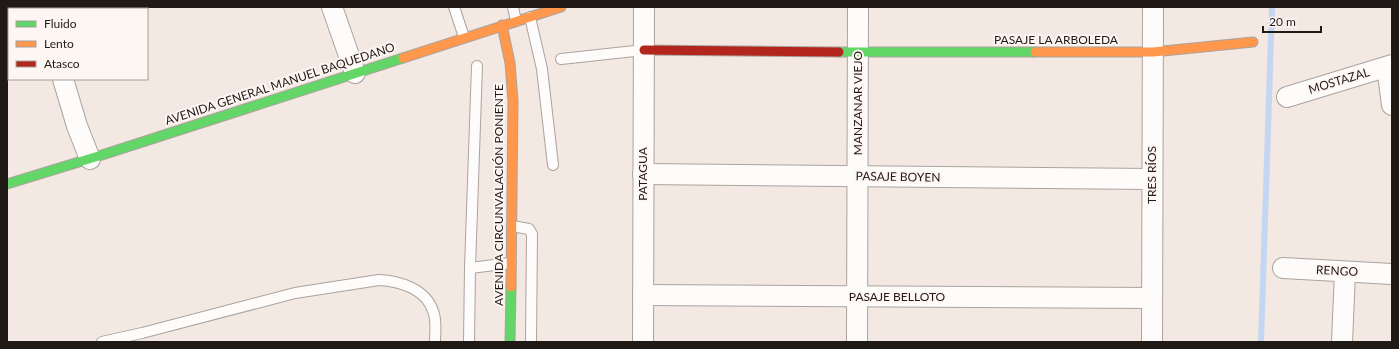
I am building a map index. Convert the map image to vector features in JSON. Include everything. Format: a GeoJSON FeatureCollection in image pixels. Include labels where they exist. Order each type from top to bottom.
{"type":"FeatureCollection","features":[{"type":"Feature","properties":{"kind":"street"},"geometry":{"type":"LineString","coordinates":[[332,7],[355,73]]}},
{"type":"Feature","properties":{"kind":"street","name":"AVENIDA GENERAL MANUEL BAQUEDANO"},"geometry":{"type":"LineString","coordinates":[[7,184],[90,159],[464,37],[561,7]]}},
{"type":"Feature","properties":{"kind":"street","name":"PATAGUA"},"geometry":{"type":"LineString","coordinates":[[643,342],[644,7]]}},
{"type":"Feature","properties":{"kind":"street","name":"MANZANAR VIEJO"},"geometry":{"type":"LineString","coordinates":[[857,342],[858,7]]}},
{"type":"Feature","properties":{"kind":"street","name":"TRES RÍOS"},"geometry":{"type":"LineString","coordinates":[[1152,342],[1153,7]]}},
{"type":"Feature","properties":{"kind":"street","name":"AVENIDA CIRCUNVALACIÓN PONIENTE"},"geometry":{"type":"LineString","coordinates":[[502,25],[510,62],[514,101],[510,342]]}},
{"type":"Feature","properties":{"kind":"street","name":"PASAJE LA ARBOLEDA"},"geometry":{"type":"LineString","coordinates":[[644,50],[1153,52],[1253,42]]}},
{"type":"Feature","properties":{"kind":"street"},"geometry":{"type":"LineString","coordinates":[[1390,66],[1392,105]]}},
{"type":"Feature","properties":{"kind":"street","name":"MOSTAZAL"},"geometry":{"type":"LineString","coordinates":[[1287,97],[1390,66]]}},
{"type":"Feature","properties":{"kind":"street"},"geometry":{"type":"LineString","coordinates":[[63,80],[77,126],[90,159]]}},
{"type":"Feature","properties":{"kind":"street","name":"PASAJE BOYEN"},"geometry":{"type":"LineString","coordinates":[[643,174],[1152,179]]}},
{"type":"Feature","properties":{"kind":"street","name":"RENGO"},"geometry":{"type":"LineString","coordinates":[[1283,268],[1392,274]]}},
{"type":"Feature","properties":{"kind":"street"},"geometry":{"type":"LineString","coordinates":[[1342,342],[1344,272]]}},
{"type":"Feature","properties":{"kind":"street","name":"PASAJE BELLOTO"},"geometry":{"type":"LineString","coordinates":[[643,295],[1152,298]]}},
{"type":"Feature","properties":{"kind":"lane"},"geometry":{"type":"LineString","coordinates":[[454,7],[464,37]]}},
{"type":"Feature","properties":{"kind":"lane"},"geometry":{"type":"LineString","coordinates":[[513,7],[516,21]]}},
{"type":"Feature","properties":{"kind":"lane"},"geometry":{"type":"LineString","coordinates":[[530,17],[542,69],[553,165]]}},
{"type":"Feature","properties":{"kind":"lane"},"geometry":{"type":"LineString","coordinates":[[561,59],[644,50]]}},
{"type":"Feature","properties":{"kind":"lane"},"geometry":{"type":"LineString","coordinates":[[469,342],[477,66]]}},
{"type":"Feature","properties":{"kind":"lane"},"geometry":{"type":"LineString","coordinates":[[512,226],[529,229],[532,234],[531,342]]}},
{"type":"Feature","properties":{"kind":"lane"},"geometry":{"type":"LineString","coordinates":[[470,268],[511,263]]}},
{"type":"Feature","properties":{"kind":"lane"},"geometry":{"type":"LineString","coordinates":[[102,342],[142,334],[295,293],[379,280],[400,283],[427,298],[434,312],[435,342]]}},
{"type":"Feature","properties":{"kind":"waterway"},"geometry":{"type":"LineString","coordinates":[[1261,342],[1272,7]]}},
{"type":"Feature","properties":{"kind":"traffic: fast"},"geometry":{"type":"LineString","coordinates":[[839,52],[1035,52]]}},
{"type":"Feature","properties":{"kind":"traffic: fast"},"geometry":{"type":"LineString","coordinates":[[7,184],[403,58]]}},
{"type":"Feature","properties":{"kind":"traffic: fast"},"geometry":{"type":"LineString","coordinates":[[510,342],[511,287]]}},
{"type":"Feature","properties":{"kind":"traffic: slow"},"geometry":{"type":"LineString","coordinates":[[403,58],[561,7]]}},
{"type":"Feature","properties":{"kind":"traffic: slow"},"geometry":{"type":"LineString","coordinates":[[502,25],[510,63],[513,101],[511,287]]}},
{"type":"Feature","properties":{"kind":"traffic: slow"},"geometry":{"type":"LineString","coordinates":[[1035,52],[1153,52],[1253,42]]}},
{"type":"Feature","properties":{"kind":"traffic: jam"},"geometry":{"type":"LineString","coordinates":[[644,50],[839,52]]}}]}
